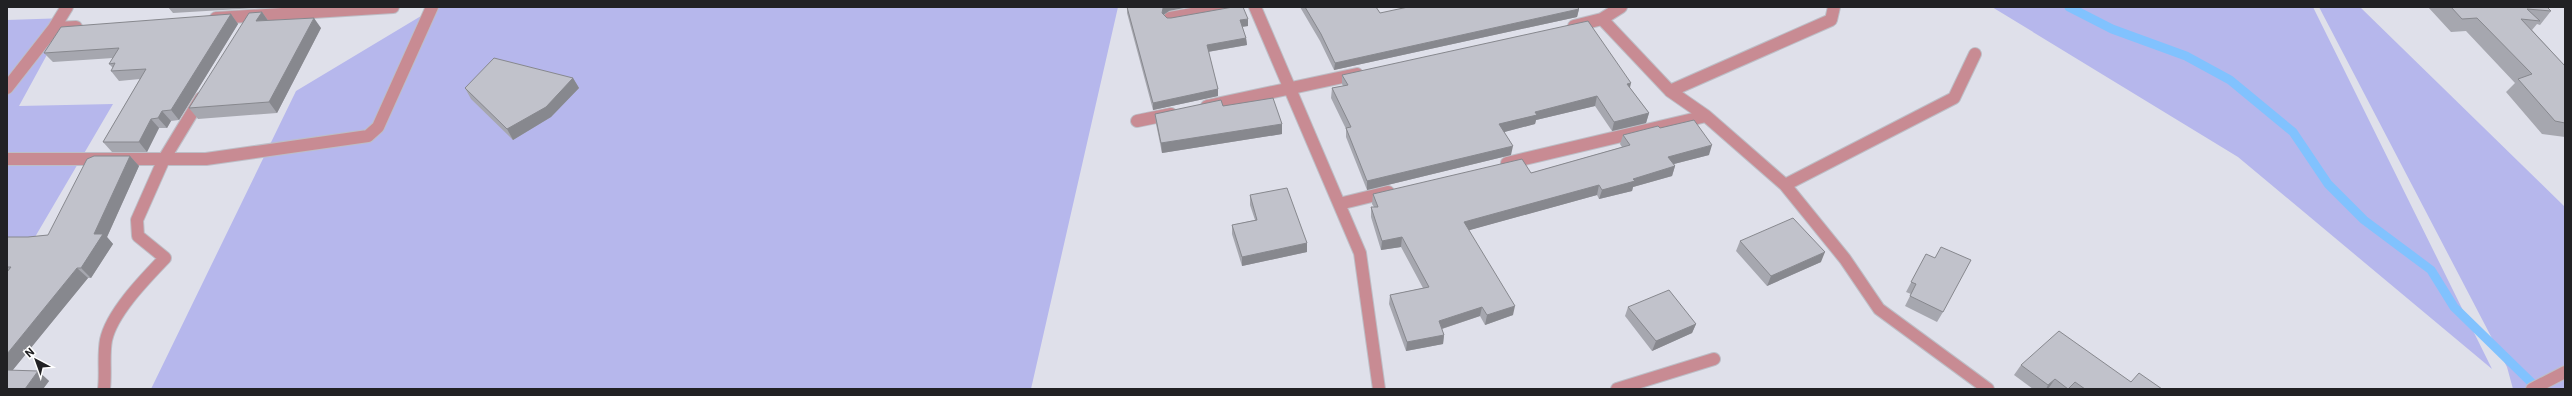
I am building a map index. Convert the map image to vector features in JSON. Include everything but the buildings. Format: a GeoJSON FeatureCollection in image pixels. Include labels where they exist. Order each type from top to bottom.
{"type":"FeatureCollection","features":[{"type":"Feature","properties":{"kind":"street"},"geometry":{"type":"LineString","coordinates":[[7,88],[54,28],[67,7]]}},
{"type":"Feature","properties":{"kind":"street"},"geometry":{"type":"LineString","coordinates":[[205,19],[249,13],[393,7]]}},
{"type":"Feature","properties":{"kind":"street"},"geometry":{"type":"LineString","coordinates":[[7,159],[206,159],[368,136],[378,127],[432,7]]}},
{"type":"Feature","properties":{"kind":"street"},"geometry":{"type":"LineString","coordinates":[[1170,18],[1231,7]]}},
{"type":"Feature","properties":{"kind":"street"},"geometry":{"type":"LineString","coordinates":[[1255,7],[1291,88],[1360,253],[1379,389]]}},
{"type":"Feature","properties":{"kind":"street"},"geometry":{"type":"LineString","coordinates":[[1563,28],[1602,19],[1621,7]]}},
{"type":"Feature","properties":{"kind":"street"},"geometry":{"type":"LineString","coordinates":[[1670,91],[1831,20],[1834,7]]}},
{"type":"Feature","properties":{"kind":"street"},"geometry":{"type":"LineString","coordinates":[[244,29],[249,13]]}},
{"type":"Feature","properties":{"kind":"street"},"geometry":{"type":"LineString","coordinates":[[1602,19],[1670,91],[1706,116],[1785,185],[1845,259],[1879,309],[1988,389]]}},
{"type":"Feature","properties":{"kind":"street"},"geometry":{"type":"LineString","coordinates":[[54,28],[85,26]]}},
{"type":"Feature","properties":{"kind":"street"},"geometry":{"type":"LineString","coordinates":[[1785,185],[1954,98],[1975,54]]}},
{"type":"Feature","properties":{"kind":"street"},"geometry":{"type":"LineString","coordinates":[[1199,108],[1369,71]]}},
{"type":"Feature","properties":{"kind":"street"},"geometry":{"type":"LineString","coordinates":[[104,389],[106,373],[106,338],[130,297],[164,258],[138,236],[137,220],[164,159],[208,87]]}},
{"type":"Feature","properties":{"kind":"street"},"geometry":{"type":"LineString","coordinates":[[1137,121],[1183,111]]}},
{"type":"Feature","properties":{"kind":"street"},"geometry":{"type":"LineString","coordinates":[[1492,167],[1706,116]]}},
{"type":"Feature","properties":{"kind":"street"},"geometry":{"type":"LineString","coordinates":[[1339,204],[1400,189]]}},
{"type":"Feature","properties":{"kind":"street"},"geometry":{"type":"LineString","coordinates":[[1617,389],[1714,359]]}},
{"type":"Feature","properties":{"kind":"street"},"geometry":{"type":"LineString","coordinates":[[2532,389],[2565,372]]}},
{"type":"Feature","properties":{"kind":"shaded area"},"geometry":{"type":"Polygon","coordinates":[[[436,7],[1118,7],[1031,389],[151,389],[296,91],[436,7]]]}},
{"type":"Feature","properties":{"kind":"shaded area"},"geometry":{"type":"Polygon","coordinates":[[[1992,7],[2313,7],[2492,369],[2238,157],[1992,7]]]}},
{"type":"Feature","properties":{"kind":"shaded area"},"geometry":{"type":"Polygon","coordinates":[[[2319,7],[2360,7],[2565,207],[2565,389],[2513,389],[2507,367],[2319,7]]]}},
{"type":"Feature","properties":{"kind":"shaded area"},"geometry":{"type":"Polygon","coordinates":[[[67,18],[19,106],[113,104],[35,237],[7,240],[7,20],[67,18]]]}},
{"type":"Feature","properties":{"kind":"waterway"},"geometry":{"type":"LineString","coordinates":[[2069,7],[2112,29],[2186,56],[2230,80],[2293,132],[2328,184],[2364,220],[2431,270],[2454,307],[2538,389]]}}]}
